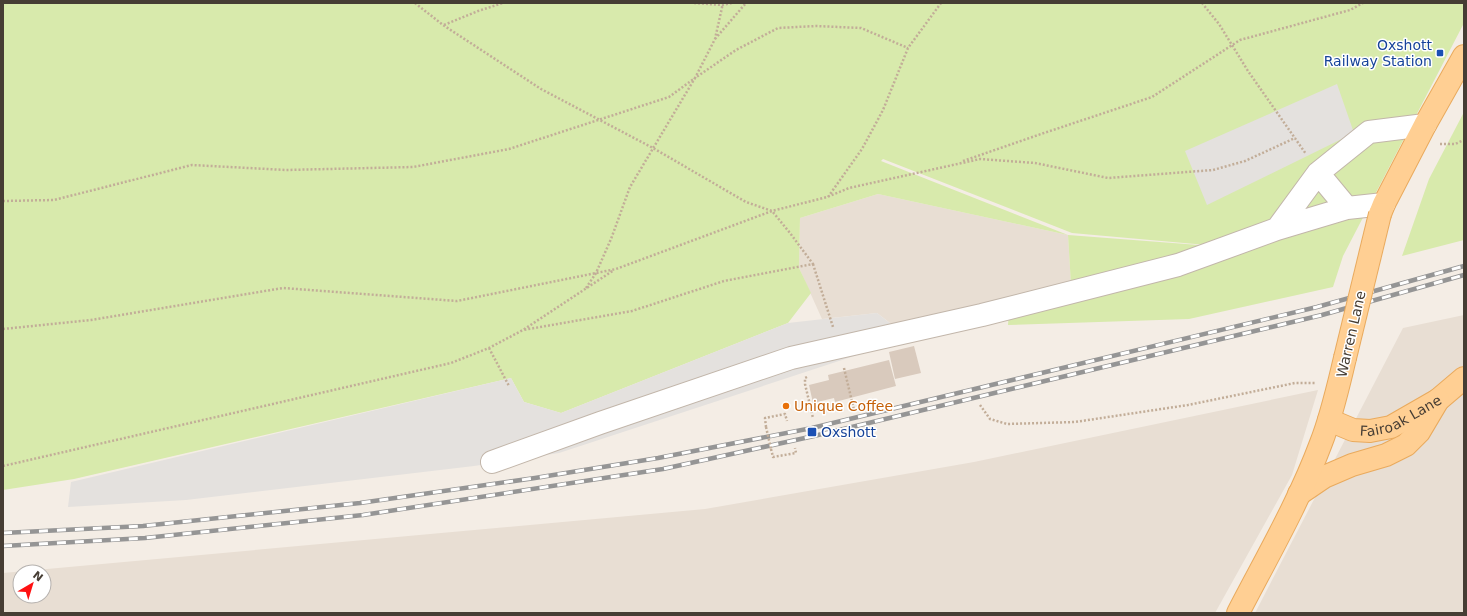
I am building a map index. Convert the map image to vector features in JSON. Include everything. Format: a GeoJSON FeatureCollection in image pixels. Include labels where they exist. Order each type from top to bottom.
{"type":"FeatureCollection","features":[{"type":"Feature","properties":{"kind":"main road","name":"Warren Lane"},"geometry":{"type":"LineString","coordinates":[[1238,613],[1299,494],[1320,447],[1339,386],[1382,209],[1425,125],[1464,56]]}},
{"type":"Feature","properties":{"kind":"main road","name":"Fairoak Lane"},"geometry":{"type":"LineString","coordinates":[[1329,420],[1353,430],[1370,431],[1390,426],[1438,400],[1464,378]]}},
{"type":"Feature","properties":{"kind":"main road"},"geometry":{"type":"LineString","coordinates":[[1299,494],[1324,477],[1352,465],[1386,455],[1406,445],[1419,432],[1438,400]]}},
{"type":"Feature","properties":{"kind":"lane"},"geometry":{"type":"LineString","coordinates":[[1277,229],[1318,173],[1370,132],[1425,125]]}},
{"type":"Feature","properties":{"kind":"lane"},"geometry":{"type":"LineString","coordinates":[[1318,173],[1347,208]]}},
{"type":"Feature","properties":{"kind":"lane"},"geometry":{"type":"LineString","coordinates":[[492,462],[600,423],[791,358],[982,315],[1178,265],[1277,229],[1347,208],[1382,209]]}},
{"type":"Feature","properties":{"kind":"path"},"geometry":{"type":"LineString","coordinates":[[415,3],[443,25],[541,88],[653,148],[746,202],[772,211],[813,264],[840,347]]}},
{"type":"Feature","properties":{"kind":"path"},"geometry":{"type":"LineString","coordinates":[[443,25],[503,3]]}},
{"type":"Feature","properties":{"kind":"path"},"geometry":{"type":"LineString","coordinates":[[694,3],[732,3]]}},
{"type":"Feature","properties":{"kind":"path"},"geometry":{"type":"LineString","coordinates":[[714,39],[746,3]]}},
{"type":"Feature","properties":{"kind":"path"},"geometry":{"type":"LineString","coordinates":[[827,197],[862,149],[883,110],[908,48],[941,3]]}},
{"type":"Feature","properties":{"kind":"path"},"geometry":{"type":"LineString","coordinates":[[3,329],[91,320],[283,288],[457,301],[616,269],[772,211],[827,197],[849,188],[980,159],[1035,163],[1108,178],[1213,170],[1245,161],[1295,138],[1218,24],[1202,3]]}},
{"type":"Feature","properties":{"kind":"path"},"geometry":{"type":"LineString","coordinates":[[954,165],[1152,97],[1240,40],[1350,10],[1363,3]]}},
{"type":"Feature","properties":{"kind":"path"},"geometry":{"type":"LineString","coordinates":[[584,290],[596,273],[611,239],[630,187],[695,78],[714,39],[723,4]]}},
{"type":"Feature","properties":{"kind":"path"},"geometry":{"type":"LineString","coordinates":[[3,201],[54,200],[192,165],[286,170],[413,167],[510,149],[669,96],[736,50],[778,28],[816,26],[861,28],[908,48]]}},
{"type":"Feature","properties":{"kind":"path"},"geometry":{"type":"LineString","coordinates":[[523,330],[632,311],[724,281],[813,264]]}},
{"type":"Feature","properties":{"kind":"path"},"geometry":{"type":"LineString","coordinates":[[3,466],[451,363],[489,348],[523,330],[616,269]]}},
{"type":"Feature","properties":{"kind":"path"},"geometry":{"type":"LineString","coordinates":[[489,348],[509,386]]}},
{"type":"Feature","properties":{"kind":"path"},"geometry":{"type":"LineString","coordinates":[[845,371],[854,410]]}},
{"type":"Feature","properties":{"kind":"path"},"geometry":{"type":"LineString","coordinates":[[805,378],[813,418]]}},
{"type":"Feature","properties":{"kind":"path"},"geometry":{"type":"LineString","coordinates":[[980,405],[990,419],[1007,424],[1075,422],[1188,405],[1295,383],[1322,383],[1339,386]]}},
{"type":"Feature","properties":{"kind":"path"},"geometry":{"type":"LineString","coordinates":[[787,421],[785,414],[765,418],[773,457],[796,453],[795,448]]}},
{"type":"Feature","properties":{"kind":"shaded area"},"geometry":{"type":"Polygon","coordinates":[[[1337,84],[1354,133],[1207,205],[1185,151],[1337,84]]]}},
{"type":"Feature","properties":{"kind":"shaded area"},"geometry":{"type":"Polygon","coordinates":[[[878,194],[1068,235],[1071,285],[894,326],[877,313],[822,319],[799,268],[800,218],[878,194]]]}},
{"type":"Feature","properties":{"kind":"shaded area"},"geometry":{"type":"Polygon","coordinates":[[[877,313],[909,338],[559,453],[474,466],[186,500],[68,507],[71,482],[511,378],[524,402],[561,413],[788,323],[877,313]]]}},
{"type":"Feature","properties":{"kind":"shaded area"},"geometry":{"type":"Polygon","coordinates":[[[1464,315],[1464,613],[1255,613],[1403,328],[1464,315]]]}},
{"type":"Feature","properties":{"kind":"shaded area"},"geometry":{"type":"Polygon","coordinates":[[[1318,390],[1292,475],[1215,613],[3,613],[3,573],[12,572],[12,604],[52,604],[52,569],[705,509],[974,462],[1318,390]]]}},
{"type":"Feature","properties":{"kind":"green space"},"geometry":{"type":"Polygon","coordinates":[[[3,3],[1464,3],[1464,23],[1343,256],[1333,287],[1189,319],[1008,325],[1010,299],[1071,285],[1068,235],[878,194],[800,218],[799,268],[811,293],[788,323],[561,413],[524,402],[511,378],[74,479],[3,490],[3,3]],[[883,159],[881,161],[1068,235],[1251,249],[1072,233],[883,159]]]}},
{"type":"Feature","properties":{"kind":"green space"},"geometry":{"type":"Polygon","coordinates":[[[1464,112],[1464,240],[1402,256],[1429,179],[1464,112]]]}},
{"type":"Feature","properties":{"kind":"building"},"geometry":{"type":"Polygon","coordinates":[[[914,346],[921,373],[895,379],[889,352],[914,346]]]}},
{"type":"Feature","properties":{"kind":"building","name":"Oxshott"},"geometry":{"type":"Polygon","coordinates":[[[889,360],[896,386],[835,402],[834,398],[813,403],[809,385],[829,380],[828,375],[889,360]]]}},
{"type":"Feature","properties":{"kind":"railway"},"geometry":{"type":"LineString","coordinates":[[3,533],[143,526],[360,503],[535,478],[658,458],[812,428],[1317,307],[1464,266]]}},
{"type":"Feature","properties":{"kind":"railway"},"geometry":{"type":"LineString","coordinates":[[3,546],[145,538],[363,515],[663,469],[814,436],[1322,315],[1464,275]]}},
{"type":"Feature","properties":{"kind":"place","name":"Oxshott Railway Station"},"geometry":{"type":"Point","coordinates":[1440,53]}},
{"type":"Feature","properties":{"kind":"place","name":"Unique Coffee"},"geometry":{"type":"Point","coordinates":[786,406]}},
{"type":"Feature","properties":{"kind":"place","name":"Oxshott"},"geometry":{"type":"Point","coordinates":[812,432]}}]}
